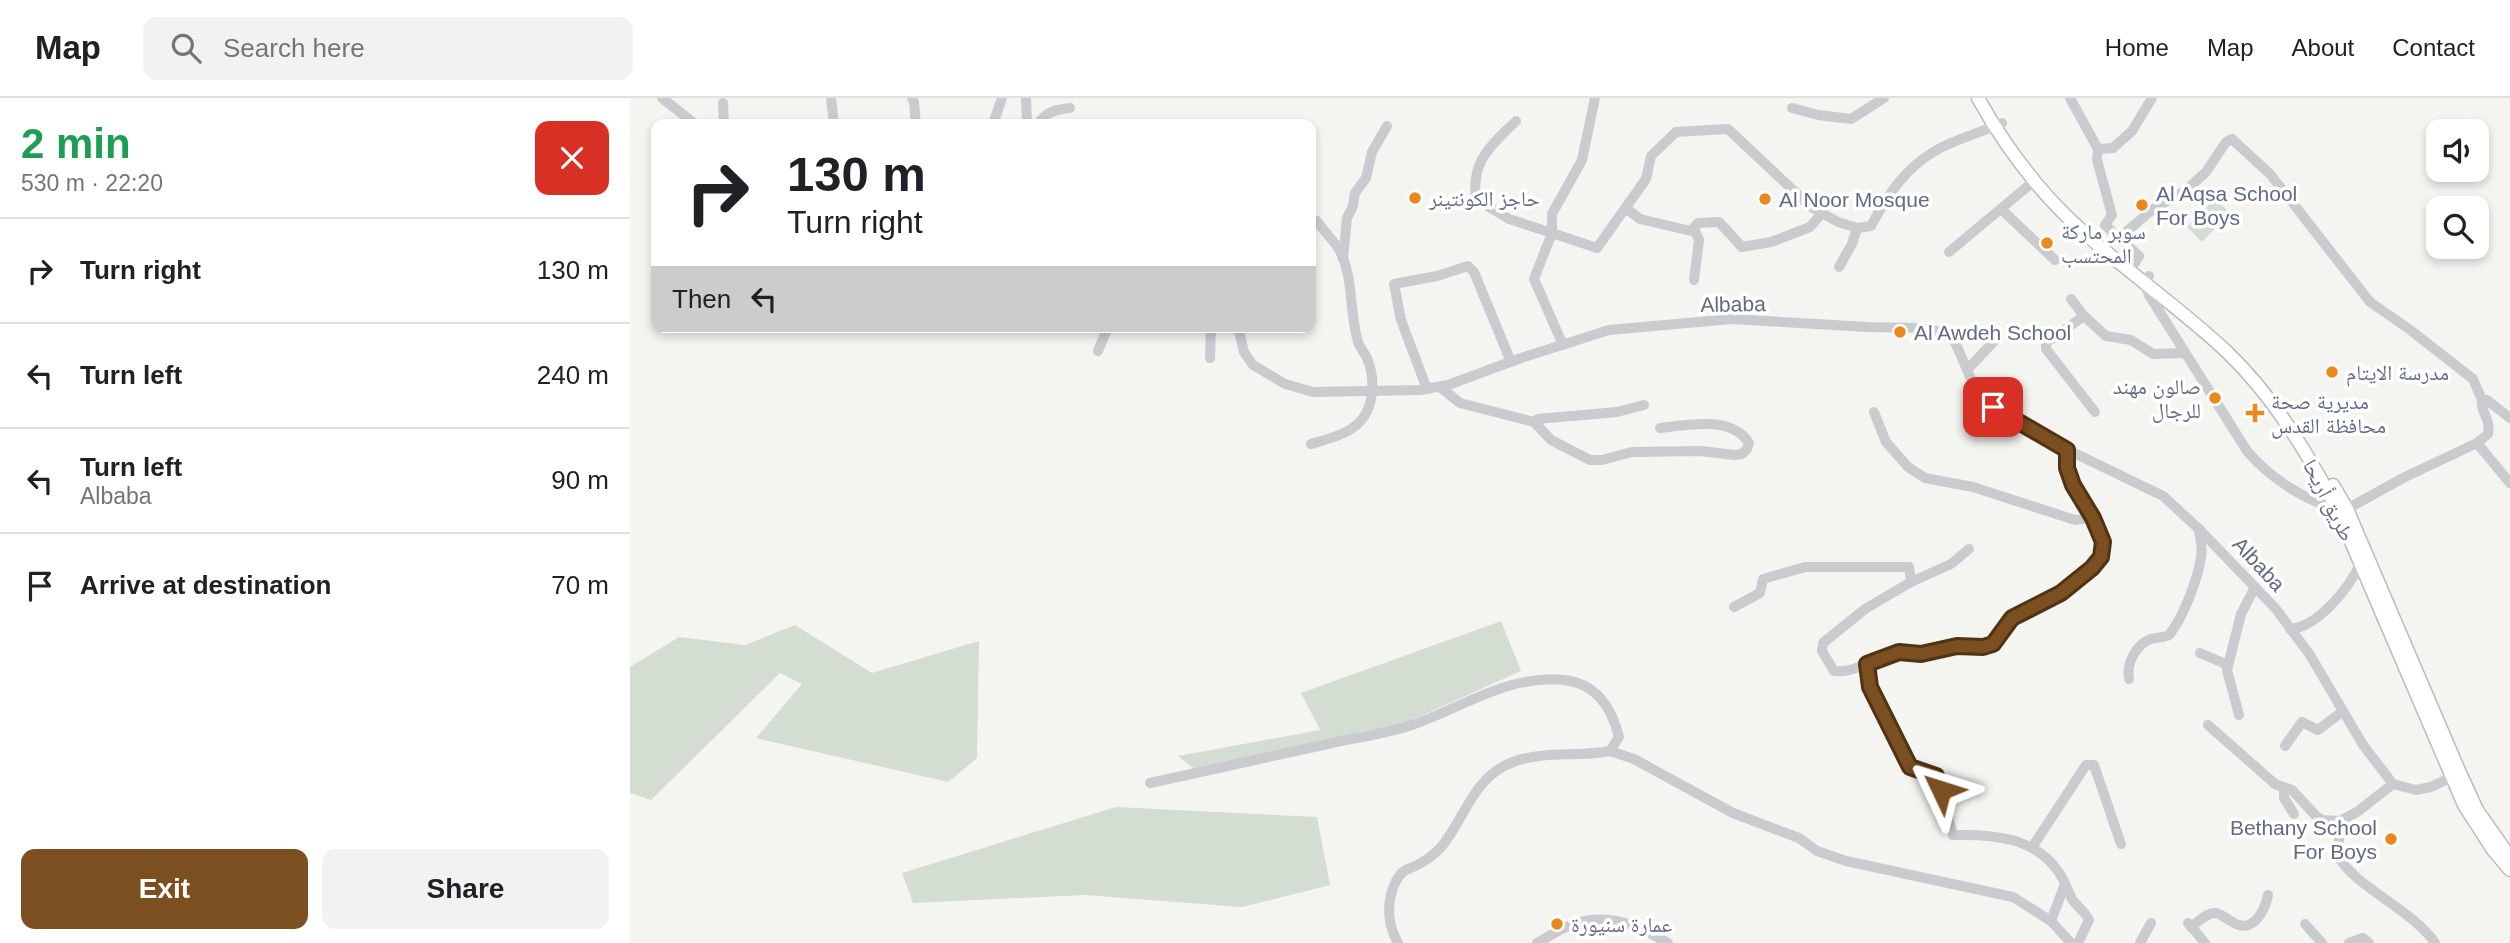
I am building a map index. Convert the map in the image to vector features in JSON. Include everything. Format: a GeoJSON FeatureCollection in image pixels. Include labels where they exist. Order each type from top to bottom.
{"type":"FeatureCollection","features":[{"type":"Feature","properties":{"kind":"main road","name":"طريق أريحا"},"geometry":{"type":"LineString","coordinates":[[1978,98],[2047,185],[2147,279]]}},
{"type":"Feature","properties":{"kind":"main road","name":"طريق أريحا"},"geometry":{"type":"LineString","coordinates":[[1988,98],[2016,160],[2051,200],[2089,235],[2238,353],[2264,383],[2311,447],[2342,509],[2476,826],[2510,870]]}},
{"type":"Feature","properties":{"kind":"main road","name":"طريق أريحا"},"geometry":{"type":"LineString","coordinates":[[2342,509],[2360,564],[2455,775],[2510,856]]}},
{"type":"Feature","properties":{"kind":"street"},"geometry":{"type":"LineString","coordinates":[[662,98],[689,119]]}},
{"type":"Feature","properties":{"kind":"street"},"geometry":{"type":"LineString","coordinates":[[831,98],[833,119]]}},
{"type":"Feature","properties":{"kind":"street"},"geometry":{"type":"LineString","coordinates":[[912,98],[916,119]]}},
{"type":"Feature","properties":{"kind":"street"},"geometry":{"type":"LineString","coordinates":[[994,119],[1002,98]]}},
{"type":"Feature","properties":{"kind":"street"},"geometry":{"type":"LineString","coordinates":[[1026,98],[1027,119]]}},
{"type":"Feature","properties":{"kind":"street"},"geometry":{"type":"LineString","coordinates":[[1563,345],[1534,279],[1552,233],[1552,214],[1582,160],[1595,98]]}},
{"type":"Feature","properties":{"kind":"street"},"geometry":{"type":"LineString","coordinates":[[1792,108],[1818,115],[1851,119],[1884,98]]}},
{"type":"Feature","properties":{"kind":"street"},"geometry":{"type":"LineString","coordinates":[[2070,98],[2098,149],[2097,160],[2112,215],[2105,225],[2139,256],[2134,264]]}},
{"type":"Feature","properties":{"kind":"street"},"geometry":{"type":"LineString","coordinates":[[2098,149],[2113,148],[2132,131],[2152,98]]}},
{"type":"Feature","properties":{"kind":"street"},"geometry":{"type":"LineString","coordinates":[[723,103],[724,119]]}},
{"type":"Feature","properties":{"kind":"street"},"geometry":{"type":"LineString","coordinates":[[1042,119],[1052,110],[1070,108]]}},
{"type":"Feature","properties":{"kind":"street"},"geometry":{"type":"LineString","coordinates":[[1516,121],[1489,148],[1479,165],[1474,181],[1476,199],[1509,219],[1597,248],[1646,178],[1651,156],[1676,132],[1728,130],[1811,207],[1838,222],[1857,228],[1871,226],[1884,201],[1912,166],[1936,150],[1998,125]]}},
{"type":"Feature","properties":{"kind":"street"},"geometry":{"type":"LineString","coordinates":[[1343,259],[1347,218],[1356,193],[1366,178],[1372,152],[1387,126]]}},
{"type":"Feature","properties":{"kind":"street"},"geometry":{"type":"LineString","coordinates":[[2119,238],[2153,209],[2185,191],[2206,172],[2226,142],[2232,139],[2270,174],[2370,302],[2473,379],[2490,424],[2488,434],[2477,443],[2342,509],[2316,503],[2255,461],[2234,434],[2149,295],[2147,279]]}},
{"type":"Feature","properties":{"kind":"street"},"geometry":{"type":"LineString","coordinates":[[1949,252],[2034,181]]}},
{"type":"Feature","properties":{"kind":"street"},"geometry":{"type":"LineString","coordinates":[[1626,209],[1640,219],[1691,231],[1698,223],[1719,222],[1742,247],[1771,242],[1810,227],[1822,213]]}},
{"type":"Feature","properties":{"kind":"street"},"geometry":{"type":"LineString","coordinates":[[2002,210],[2055,260]]}},
{"type":"Feature","properties":{"kind":"street"},"geometry":{"type":"LineString","coordinates":[[1311,444],[1339,436],[1363,419],[1370,407],[1373,382],[1368,360],[1358,342],[1343,259],[1317,221]]}},
{"type":"Feature","properties":{"kind":"street"},"geometry":{"type":"LineString","coordinates":[[1694,228],[1699,240],[1694,280]]}},
{"type":"Feature","properties":{"kind":"street"},"geometry":{"type":"LineString","coordinates":[[1839,267],[1852,244],[1857,228]]}},
{"type":"Feature","properties":{"kind":"street"},"geometry":{"type":"LineString","coordinates":[[1427,389],[1401,320],[1394,284],[1437,276],[1468,266],[1474,272],[1511,362]]}},
{"type":"Feature","properties":{"kind":"street"},"geometry":{"type":"LineString","coordinates":[[2071,299],[2084,316],[2106,336],[2132,340],[2153,354],[2184,352]]}},
{"type":"Feature","properties":{"kind":"street"},"geometry":{"type":"LineString","coordinates":[[2084,316],[2046,343],[2046,349],[2095,412]]}},
{"type":"Feature","properties":{"kind":"street","name":"Albaba"},"geometry":{"type":"LineString","coordinates":[[1239,333],[1244,352],[1253,365],[1285,384],[1313,392],[1372,392],[1440,387],[1609,330],[1732,319],[1920,328],[1942,332],[1955,342],[1972,381],[1993,407],[2067,450],[2163,496],[2199,528],[2255,586],[2310,655],[2363,745],[2393,784]]}},
{"type":"Feature","properties":{"kind":"street"},"geometry":{"type":"LineString","coordinates":[[1098,351],[1106,333]]}},
{"type":"Feature","properties":{"kind":"street"},"geometry":{"type":"LineString","coordinates":[[1210,358],[1211,333]]}},
{"type":"Feature","properties":{"kind":"street"},"geometry":{"type":"LineString","coordinates":[[1967,370],[1997,338]]}},
{"type":"Feature","properties":{"kind":"street"},"geometry":{"type":"LineString","coordinates":[[1440,387],[1460,403],[1534,422],[1551,440],[1590,460],[1602,460],[1632,452],[1701,451],[1734,455],[1742,454],[1749,443],[1744,436],[1732,429],[1706,423],[1660,428]]}},
{"type":"Feature","properties":{"kind":"street"},"geometry":{"type":"LineString","coordinates":[[2482,400],[2487,400],[2510,418]]}},
{"type":"Feature","properties":{"kind":"street"},"geometry":{"type":"LineString","coordinates":[[1534,422],[1538,419],[1618,412],[1644,405]]}},
{"type":"Feature","properties":{"kind":"street"},"geometry":{"type":"LineString","coordinates":[[1874,412],[1886,442],[1908,467],[1925,478],[1973,487],[2075,520],[2093,518]]}},
{"type":"Feature","properties":{"kind":"street"},"geometry":{"type":"LineString","coordinates":[[2477,443],[2510,483]]}},
{"type":"Feature","properties":{"kind":"street"},"geometry":{"type":"LineString","coordinates":[[1969,549],[1951,564],[1911,582],[1866,609],[1823,643],[1821,647],[1834,671],[1840,672],[1899,652],[1921,654],[1957,646],[1983,647],[1993,644],[2012,618],[2061,593],[2092,568],[2101,557],[2103,542],[2093,518],[2073,485],[2067,468],[2067,450]]}},
{"type":"Feature","properties":{"kind":"street"},"geometry":{"type":"LineString","coordinates":[[2129,679],[2128,671],[2137,649],[2151,639],[2169,635],[2178,621],[2195,582],[2202,555],[2199,528]]}},
{"type":"Feature","properties":{"kind":"street"},"geometry":{"type":"LineString","coordinates":[[2290,629],[2300,628],[2320,616],[2354,577],[2360,564]]}},
{"type":"Feature","properties":{"kind":"street"},"geometry":{"type":"LineString","coordinates":[[1734,607],[1760,593],[1763,579],[1805,567],[1909,567],[1911,582]]}},
{"type":"Feature","properties":{"kind":"street"},"geometry":{"type":"LineString","coordinates":[[2239,715],[2227,670],[2237,626],[2255,586]]}},
{"type":"Feature","properties":{"kind":"street"},"geometry":{"type":"LineString","coordinates":[[2200,653],[2228,665]]}},
{"type":"Feature","properties":{"kind":"street"},"geometry":{"type":"LineString","coordinates":[[1867,664],[1870,687],[1910,767],[1936,776],[1953,835],[1981,834],[2033,846],[2055,866],[2072,898],[2089,920],[2078,943]]}},
{"type":"Feature","properties":{"kind":"street"},"geometry":{"type":"LineString","coordinates":[[1150,783],[1411,726],[1502,687],[1538,680],[1565,680],[1584,685],[1595,692],[1615,719],[1619,737],[1610,751]]}},
{"type":"Feature","properties":{"kind":"street"},"geometry":{"type":"LineString","coordinates":[[2284,746],[2302,722],[2318,730],[2343,711]]}},
{"type":"Feature","properties":{"kind":"street"},"geometry":{"type":"LineString","coordinates":[[2208,724],[2249,762],[2284,789],[2292,790],[2323,820],[2340,821],[2357,812],[2393,784],[2416,790],[2431,787],[2455,775]]}},
{"type":"Feature","properties":{"kind":"street"},"geometry":{"type":"LineString","coordinates":[[1398,943],[1391,931],[1389,916],[1390,898],[1396,880],[1406,868],[1421,863],[1440,849],[1459,824],[1469,801],[1489,776],[1502,766],[1517,760],[1610,751],[1634,759],[1732,813],[1799,838],[1817,851],[1846,861],[2013,897],[2051,921],[2071,943]]}},
{"type":"Feature","properties":{"kind":"street"},"geometry":{"type":"LineString","coordinates":[[2033,846],[2086,765],[2094,765],[2121,844]]}},
{"type":"Feature","properties":{"kind":"street"},"geometry":{"type":"LineString","coordinates":[[2284,789],[2284,798],[2294,814]]}},
{"type":"Feature","properties":{"kind":"street"},"geometry":{"type":"LineString","coordinates":[[2340,821],[2339,859],[2412,920],[2435,943]]}},
{"type":"Feature","properties":{"kind":"street"},"geometry":{"type":"LineString","coordinates":[[2051,921],[2065,884]]}},
{"type":"Feature","properties":{"kind":"street"},"geometry":{"type":"LineString","coordinates":[[2205,943],[2190,925],[2210,913],[2217,913],[2240,926],[2249,925],[2266,909],[2268,895]]}},
{"type":"Feature","properties":{"kind":"street"},"geometry":{"type":"LineString","coordinates":[[1537,943],[1566,927],[1590,919],[1607,918],[1628,922],[1668,943]]}},
{"type":"Feature","properties":{"kind":"street"},"geometry":{"type":"LineString","coordinates":[[2140,943],[2151,923]]}},
{"type":"Feature","properties":{"kind":"street"},"geometry":{"type":"LineString","coordinates":[[2305,924],[2322,943]]}},
{"type":"Feature","properties":{"kind":"street"},"geometry":{"type":"LineString","coordinates":[[2349,943],[2363,938],[2369,943]]}},
{"type":"Feature","properties":{"kind":"shaded area"},"geometry":{"type":"Polygon","coordinates":[[[2215,198],[2230,213],[2202,242],[2187,227],[2215,198]]]}},
{"type":"Feature","properties":{"kind":"shaded area"},"geometry":{"type":"Polygon","coordinates":[[[1501,621],[1521,671],[1374,737],[1200,774],[1178,756],[1320,730],[1301,693],[1501,621]]]}},
{"type":"Feature","properties":{"kind":"shaded area"},"geometry":{"type":"Polygon","coordinates":[[[795,625],[872,673],[979,641],[977,758],[948,782],[756,738],[802,684],[780,673],[651,800],[630,793],[630,667],[679,637],[745,645],[795,625]]]}},
{"type":"Feature","properties":{"kind":"shaded area"},"geometry":{"type":"Polygon","coordinates":[[[1116,807],[1317,817],[1330,885],[1242,907],[1085,895],[913,903],[902,873],[1116,807]]]}},
{"type":"Feature","properties":{"kind":"place","name":"حاجز الكونتينر"},"geometry":{"type":"Point","coordinates":[1415,198]}},
{"type":"Feature","properties":{"kind":"place","name":"Al Noor Mosque"},"geometry":{"type":"Point","coordinates":[1765,199]}},
{"type":"Feature","properties":{"kind":"place","name":"Al Aqsa School For Boys"},"geometry":{"type":"Point","coordinates":[2142,205]}},
{"type":"Feature","properties":{"kind":"place","name":"سوبر ماركة المحتسب"},"geometry":{"type":"Point","coordinates":[2047,243]}},
{"type":"Feature","properties":{"kind":"place","name":"Al Awdeh School"},"geometry":{"type":"Point","coordinates":[1900,332]}},
{"type":"Feature","properties":{"kind":"place","name":"مدرسة الايتام"},"geometry":{"type":"Point","coordinates":[2332,372]}},
{"type":"Feature","properties":{"kind":"place","name":"صالون مهند للرجال"},"geometry":{"type":"Point","coordinates":[2215,398]}},
{"type":"Feature","properties":{"kind":"place","name":"مديرية صحة محافظة القدس"},"geometry":{"type":"Point","coordinates":[2255,413]}},
{"type":"Feature","properties":{"kind":"place","name":"Bethany School For Boys"},"geometry":{"type":"Point","coordinates":[2391,839]}},
{"type":"Feature","properties":{"kind":"place","name":"عمارة سنيورة"},"geometry":{"type":"Point","coordinates":[1557,924]}},
{"type":"Feature","properties":{"kind":"route"},"geometry":{"type":"LineString","coordinates":[[1941,790],[1936,776],[1910,767],[1870,687],[1867,664],[1899,652],[1921,654],[1957,646],[1983,647],[1993,644],[2012,618],[2061,593],[2077,582],[2101,557],[2103,542],[2093,518],[2073,485],[2067,468],[2067,450],[1993,407]]}}]}
